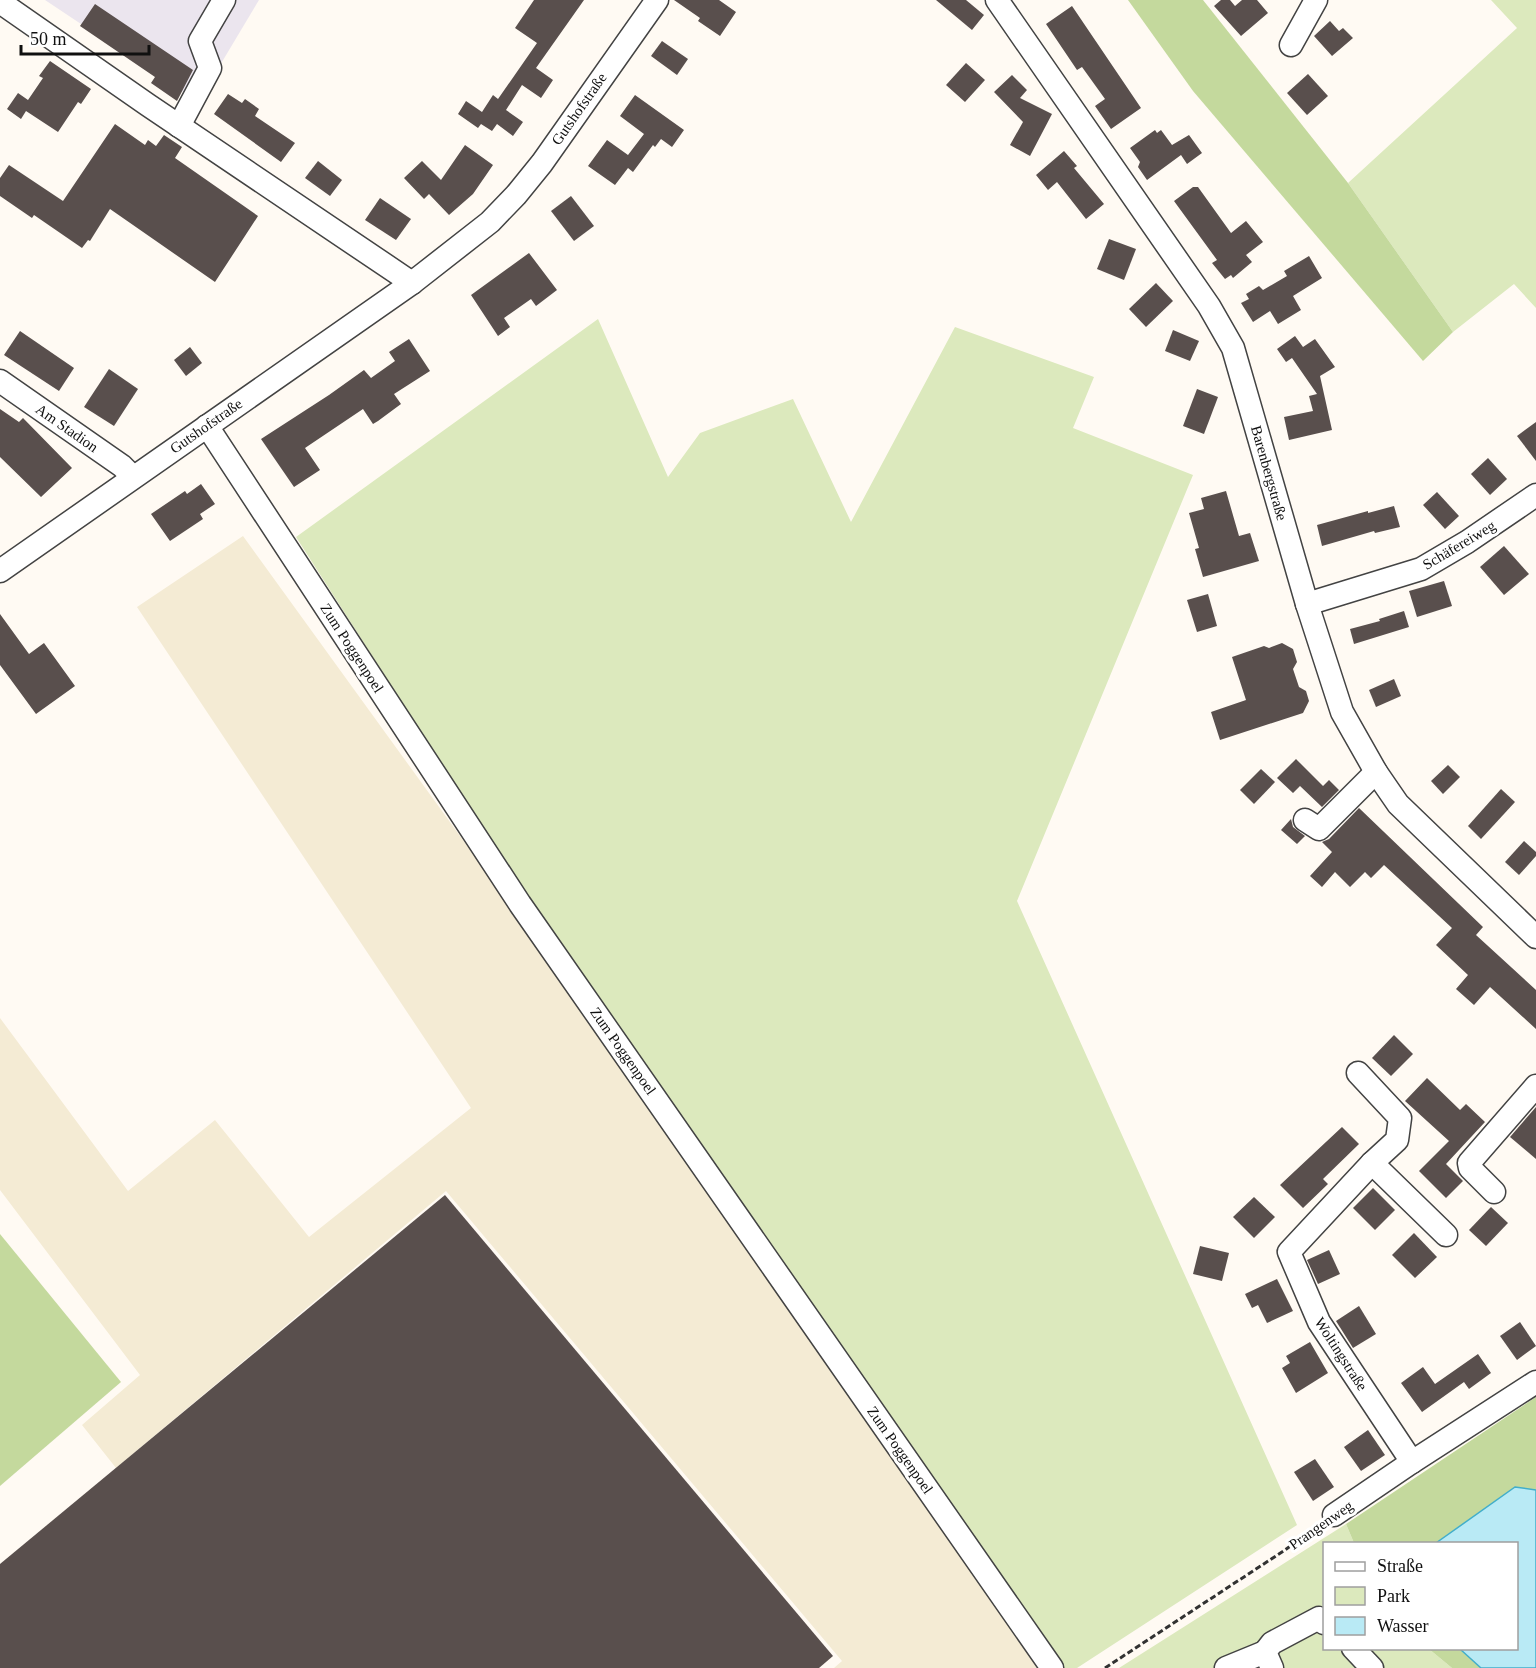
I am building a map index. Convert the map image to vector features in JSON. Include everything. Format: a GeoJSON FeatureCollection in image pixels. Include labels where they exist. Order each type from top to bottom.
{"type":"FeatureCollection","features":[{"type":"Feature","properties":{"kind":"street"},"geometry":{"type":"LineString","coordinates":[[179,126],[210,68],[200,41],[224,0]]}},
{"type":"Feature","properties":{"kind":"street","name":"Gutshofstraße"},"geometry":{"type":"LineString","coordinates":[[0,571],[412,283],[490,222],[542,163],[657,0]]}},
{"type":"Feature","properties":{"kind":"street","name":"Barenbergstraße"},"geometry":{"type":"LineString","coordinates":[[997,0],[1209,306],[1233,348],[1307,604],[1342,712],[1376,772],[1398,804],[1536,937]]}},
{"type":"Feature","properties":{"kind":"street"},"geometry":{"type":"LineString","coordinates":[[1291,45],[1316,0]]}},
{"type":"Feature","properties":{"kind":"street"},"geometry":{"type":"LineString","coordinates":[[0,2],[412,283]]}},
{"type":"Feature","properties":{"kind":"street","name":"Am Stadion"},"geometry":{"type":"LineString","coordinates":[[0,381],[122,466],[134,477]]}},
{"type":"Feature","properties":{"kind":"street","name":"Zum Poggenpoel"},"geometry":{"type":"LineString","coordinates":[[207,426],[520,904],[1052,1668]]}},
{"type":"Feature","properties":{"kind":"street","name":"Schäfereiweg"},"geometry":{"type":"LineString","coordinates":[[1307,604],[1421,569],[1467,542],[1536,495]]}},
{"type":"Feature","properties":{"kind":"street"},"geometry":{"type":"LineString","coordinates":[[1305,820],[1319,829],[1376,772]]}},
{"type":"Feature","properties":{"kind":"street","name":"Woltingstraße"},"geometry":{"type":"LineString","coordinates":[[1358,1073],[1400,1118],[1397,1140],[1372,1163],[1289,1252],[1319,1322],[1412,1462]]}},
{"type":"Feature","properties":{"kind":"street"},"geometry":{"type":"LineString","coordinates":[[1494,1192],[1470,1168],[1470,1163],[1536,1086]]}},
{"type":"Feature","properties":{"kind":"street"},"geometry":{"type":"LineString","coordinates":[[1372,1163],[1446,1234]]}},
{"type":"Feature","properties":{"kind":"street","name":"Prangenweg"},"geometry":{"type":"LineString","coordinates":[[1334,1515],[1536,1382]]}},
{"type":"Feature","properties":{"kind":"street"},"geometry":{"type":"LineString","coordinates":[[1226,1668],[1268,1660],[1272,1642],[1319,1618],[1323,1622]]}},
{"type":"Feature","properties":{"kind":"street"},"geometry":{"type":"LineString","coordinates":[[1355,1650],[1372,1668]]}},
{"type":"Feature","properties":{"kind":"path","name":"Prangenweg"},"geometry":{"type":"LineString","coordinates":[[1105,1668],[1285,1550],[1334,1515]]}},
{"type":"Feature","properties":{"kind":"shaded area"},"geometry":{"type":"Polygon","coordinates":[[[45,0],[259,0],[198,102],[45,0]]]}},
{"type":"Feature","properties":{"kind":"shaded area"},"geometry":{"type":"Polygon","coordinates":[[[243,536],[523,923],[1042,1668],[834,1668],[842,1661],[446,1191],[116,1468],[82,1425],[140,1375],[0,1190],[0,1018],[128,1191],[215,1120],[309,1237],[471,1108],[137,607],[243,536]]]}},
{"type":"Feature","properties":{"kind":"green space"},"geometry":{"type":"Polygon","coordinates":[[[1128,0],[1203,0],[1348,183],[1453,332],[1423,361],[1193,91],[1128,0]]]}},
{"type":"Feature","properties":{"kind":"green space"},"geometry":{"type":"Polygon","coordinates":[[[1491,0],[1536,0],[1536,308],[1514,284],[1453,332],[1348,183],[1517,28],[1491,0]]]}},
{"type":"Feature","properties":{"kind":"green space"},"geometry":{"type":"Polygon","coordinates":[[[598,319],[668,477],[700,433],[793,399],[851,522],[955,327],[1094,377],[1073,428],[1193,475],[1017,901],[1297,1525],[1077,1668],[1064,1668],[524,893],[296,537],[598,319]]]}},
{"type":"Feature","properties":{"kind":"green space"},"geometry":{"type":"Polygon","coordinates":[[[0,1234],[121,1382],[0,1486],[0,1234]]]}},
{"type":"Feature","properties":{"kind":"green space"},"geometry":{"type":"Polygon","coordinates":[[[1536,1397],[1536,1490],[1515,1487],[1437,1542],[1354,1542],[1346,1524],[1536,1397]]]}},
{"type":"Feature","properties":{"kind":"green space"},"geometry":{"type":"Polygon","coordinates":[[[1346,1524],[1354,1542],[1323,1542],[1323,1650],[1430,1650],[1452,1668],[1119,1668],[1346,1524]]]}},
{"type":"Feature","properties":{"kind":"green space"},"geometry":{"type":"Polygon","coordinates":[[[1430,1650],[1461,1650],[1481,1668],[1452,1668],[1430,1650]]]}},
{"type":"Feature","properties":{"kind":"water"},"geometry":{"type":"Polygon","coordinates":[[[1515,1487],[1536,1490],[1536,1668],[1481,1668],[1461,1650],[1518,1650],[1518,1542],[1437,1542],[1515,1487]]]}},
{"type":"Feature","properties":{"kind":"building"},"geometry":{"type":"Polygon","coordinates":[[[534,0],[584,0],[536,68],[553,80],[541,98],[522,85],[506,110],[523,122],[513,136],[497,124],[492,131],[481,124],[478,128],[458,114],[466,101],[482,112],[493,95],[498,99],[537,43],[515,28],[534,0]]]}},
{"type":"Feature","properties":{"kind":"building"},"geometry":{"type":"Polygon","coordinates":[[[674,0],[719,0],[736,12],[720,36],[698,21],[700,18],[674,0]]]}},
{"type":"Feature","properties":{"kind":"building"},"geometry":{"type":"Polygon","coordinates":[[[936,0],[966,0],[984,15],[972,30],[936,0]]]}},
{"type":"Feature","properties":{"kind":"building"},"geometry":{"type":"Polygon","coordinates":[[[1221,0],[1230,0],[1235,6],[1242,0],[1257,0],[1268,13],[1241,36],[1214,6],[1221,0]]]}},
{"type":"Feature","properties":{"kind":"building"},"geometry":{"type":"Polygon","coordinates":[[[95,4],[193,70],[177,101],[151,83],[155,77],[80,26],[95,4]]]}},
{"type":"Feature","properties":{"kind":"building"},"geometry":{"type":"Polygon","coordinates":[[[1072,6],[1141,108],[1111,129],[1095,106],[1105,99],[1082,67],[1077,70],[1046,24],[1072,6]]]}},
{"type":"Feature","properties":{"kind":"building"},"geometry":{"type":"Polygon","coordinates":[[[1330,21],[1339,31],[1343,28],[1353,38],[1332,56],[1314,36],[1330,21]]]}},
{"type":"Feature","properties":{"kind":"building"},"geometry":{"type":"Polygon","coordinates":[[[662,41],[688,59],[677,75],[651,56],[662,41]]]}},
{"type":"Feature","properties":{"kind":"building"},"geometry":{"type":"Polygon","coordinates":[[[50,61],[91,89],[81,104],[78,102],[58,132],[26,111],[21,119],[7,109],[18,93],[28,100],[43,78],[39,76],[50,61]]]}},
{"type":"Feature","properties":{"kind":"building"},"geometry":{"type":"Polygon","coordinates":[[[966,63],[985,80],[965,102],[946,85],[966,63]]]}},
{"type":"Feature","properties":{"kind":"building"},"geometry":{"type":"Polygon","coordinates":[[[1308,74],[1328,96],[1307,115],[1287,93],[1308,74]]]}},
{"type":"Feature","properties":{"kind":"building"},"geometry":{"type":"Polygon","coordinates":[[[1012,75],[1027,90],[1020,98],[1052,114],[1030,156],[1010,145],[1023,122],[994,92],[1012,75]]]}},
{"type":"Feature","properties":{"kind":"building"},"geometry":{"type":"Polygon","coordinates":[[[228,94],[242,103],[245,99],[259,109],[255,116],[295,143],[281,162],[214,114],[228,94]]]}},
{"type":"Feature","properties":{"kind":"building"},"geometry":{"type":"Polygon","coordinates":[[[635,95],[684,130],[672,147],[661,139],[655,147],[653,145],[633,172],[628,168],[615,185],[588,166],[607,140],[628,155],[644,134],[620,116],[635,95]]]}},
{"type":"Feature","properties":{"kind":"building"},"geometry":{"type":"Polygon","coordinates":[[[115,124],[145,145],[148,140],[156,146],[164,135],[182,147],[175,158],[258,216],[215,282],[110,209],[90,241],[88,240],[82,248],[34,215],[32,218],[0,196],[0,178],[9,165],[63,201],[115,124]]]}},
{"type":"Feature","properties":{"kind":"building"},"geometry":{"type":"Polygon","coordinates":[[[1155,130],[1157,133],[1161,130],[1172,145],[1189,135],[1202,153],[1187,164],[1181,155],[1147,180],[1138,167],[1140,162],[1130,148],[1155,130]]]}},
{"type":"Feature","properties":{"kind":"building"},"geometry":{"type":"Polygon","coordinates":[[[465,145],[493,165],[473,194],[449,215],[429,194],[424,199],[404,178],[422,161],[441,180],[465,145]]]}},
{"type":"Feature","properties":{"kind":"building"},"geometry":{"type":"Polygon","coordinates":[[[1064,151],[1077,166],[1074,168],[1104,204],[1086,219],[1057,182],[1048,190],[1036,175],[1064,151]]]}},
{"type":"Feature","properties":{"kind":"building"},"geometry":{"type":"Polygon","coordinates":[[[318,161],[342,180],[330,196],[305,178],[318,161]]]}},
{"type":"Feature","properties":{"kind":"building"},"geometry":{"type":"Polygon","coordinates":[[[1193,187],[1198,187],[1231,233],[1246,221],[1263,242],[1246,255],[1252,262],[1233,278],[1231,275],[1225,279],[1212,263],[1217,260],[1174,201],[1193,187]]]}},
{"type":"Feature","properties":{"kind":"building"},"geometry":{"type":"Polygon","coordinates":[[[571,196],[594,226],[574,241],[551,211],[571,196]]]}},
{"type":"Feature","properties":{"kind":"building"},"geometry":{"type":"Polygon","coordinates":[[[380,198],[411,219],[396,240],[365,220],[380,198]]]}},
{"type":"Feature","properties":{"kind":"building"},"geometry":{"type":"Polygon","coordinates":[[[1109,239],[1136,249],[1124,280],[1097,269],[1109,239]]]}},
{"type":"Feature","properties":{"kind":"building"},"geometry":{"type":"Polygon","coordinates":[[[529,253],[557,290],[536,306],[531,299],[504,318],[510,327],[498,336],[471,295],[529,253]]]}},
{"type":"Feature","properties":{"kind":"building"},"geometry":{"type":"Polygon","coordinates":[[[1309,256],[1322,278],[1293,296],[1301,310],[1278,324],[1270,311],[1253,322],[1241,303],[1249,299],[1246,294],[1259,286],[1263,290],[1287,276],[1284,271],[1309,256]]]}},
{"type":"Feature","properties":{"kind":"building"},"geometry":{"type":"Polygon","coordinates":[[[1156,283],[1173,301],[1146,327],[1129,309],[1156,283]]]}},
{"type":"Feature","properties":{"kind":"building"},"geometry":{"type":"Polygon","coordinates":[[[1173,330],[1199,341],[1190,361],[1165,351],[1173,330]]]}},
{"type":"Feature","properties":{"kind":"building"},"geometry":{"type":"Polygon","coordinates":[[[20,331],[74,368],[59,391],[4,355],[20,331]]]}},
{"type":"Feature","properties":{"kind":"building"},"geometry":{"type":"Polygon","coordinates":[[[1295,336],[1303,347],[1315,339],[1335,367],[1320,376],[1332,430],[1289,440],[1284,417],[1313,411],[1309,396],[1317,394],[1292,358],[1286,362],[1277,349],[1295,336]]]}},
{"type":"Feature","properties":{"kind":"building"},"geometry":{"type":"Polygon","coordinates":[[[409,339],[430,371],[394,394],[401,404],[378,421],[373,424],[363,409],[305,448],[320,470],[294,487],[261,439],[364,370],[371,378],[395,361],[389,352],[409,339]]]}},
{"type":"Feature","properties":{"kind":"building"},"geometry":{"type":"Polygon","coordinates":[[[190,347],[202,363],[186,376],[174,360],[190,347]]]}},
{"type":"Feature","properties":{"kind":"building"},"geometry":{"type":"Polygon","coordinates":[[[109,369],[138,389],[114,426],[84,407],[109,369]]]}},
{"type":"Feature","properties":{"kind":"building"},"geometry":{"type":"Polygon","coordinates":[[[1197,389],[1218,397],[1204,434],[1183,426],[1197,389]]]}},
{"type":"Feature","properties":{"kind":"building"},"geometry":{"type":"Polygon","coordinates":[[[0,409],[19,422],[23,418],[72,468],[41,497],[0,457],[0,409]]]}},
{"type":"Feature","properties":{"kind":"building"},"geometry":{"type":"Polygon","coordinates":[[[1536,422],[1536,461],[1517,436],[1536,422]]]}},
{"type":"Feature","properties":{"kind":"building"},"geometry":{"type":"Polygon","coordinates":[[[1488,458],[1507,479],[1490,495],[1471,474],[1488,458]]]}},
{"type":"Feature","properties":{"kind":"building"},"geometry":{"type":"Polygon","coordinates":[[[201,484],[215,504],[200,514],[203,519],[170,541],[151,514],[185,491],[187,494],[201,484]]]}},
{"type":"Feature","properties":{"kind":"building"},"geometry":{"type":"Polygon","coordinates":[[[1226,491],[1239,536],[1250,533],[1259,561],[1203,577],[1195,549],[1199,548],[1189,513],[1204,509],[1201,498],[1226,491]]]}},
{"type":"Feature","properties":{"kind":"building"},"geometry":{"type":"Polygon","coordinates":[[[1437,492],[1459,516],[1445,529],[1423,505],[1437,492]]]}},
{"type":"Feature","properties":{"kind":"building"},"geometry":{"type":"Polygon","coordinates":[[[1394,506],[1400,527],[1375,533],[1374,531],[1322,546],[1317,525],[1394,506]]]}},
{"type":"Feature","properties":{"kind":"building"},"geometry":{"type":"Polygon","coordinates":[[[1504,546],[1529,574],[1504,595],[1480,567],[1504,546]]]}},
{"type":"Feature","properties":{"kind":"building"},"geometry":{"type":"Polygon","coordinates":[[[1444,581],[1452,606],[1417,617],[1409,591],[1444,581]]]}},
{"type":"Feature","properties":{"kind":"building"},"geometry":{"type":"Polygon","coordinates":[[[1208,594],[1217,626],[1197,632],[1187,600],[1208,594]]]}},
{"type":"Feature","properties":{"kind":"building"},"geometry":{"type":"Polygon","coordinates":[[[1404,611],[1409,627],[1354,644],[1350,629],[1380,621],[1379,619],[1404,611]]]}},
{"type":"Feature","properties":{"kind":"building"},"geometry":{"type":"Polygon","coordinates":[[[0,614],[29,654],[44,643],[75,686],[36,714],[0,665],[0,614]]]}},
{"type":"Feature","properties":{"kind":"building"},"geometry":{"type":"Polygon","coordinates":[[[1282,643],[1293,649],[1297,662],[1293,669],[1299,687],[1306,691],[1309,701],[1303,713],[1220,740],[1211,712],[1246,700],[1232,657],[1264,646],[1269,648],[1282,643]]]}},
{"type":"Feature","properties":{"kind":"building"},"geometry":{"type":"Polygon","coordinates":[[[1394,679],[1401,696],[1376,707],[1369,690],[1394,679]]]}},
{"type":"Feature","properties":{"kind":"building"},"geometry":{"type":"Polygon","coordinates":[[[1296,759],[1323,786],[1329,780],[1339,790],[1322,807],[1300,786],[1293,793],[1277,778],[1296,759]]]}},
{"type":"Feature","properties":{"kind":"building"},"geometry":{"type":"Polygon","coordinates":[[[1448,765],[1460,777],[1443,794],[1431,781],[1448,765]]]}},
{"type":"Feature","properties":{"kind":"building"},"geometry":{"type":"Polygon","coordinates":[[[1261,769],[1275,782],[1254,804],[1240,790],[1261,769]]]}},
{"type":"Feature","properties":{"kind":"building"},"geometry":{"type":"Polygon","coordinates":[[[1501,789],[1515,802],[1481,839],[1468,826],[1501,789]]]}},
{"type":"Feature","properties":{"kind":"building"},"geometry":{"type":"Polygon","coordinates":[[[1359,808],[1483,927],[1476,935],[1536,990],[1536,1029],[1490,987],[1474,1005],[1456,989],[1468,975],[1436,945],[1452,928],[1384,865],[1371,878],[1365,872],[1350,887],[1335,872],[1322,887],[1310,876],[1332,852],[1322,842],[1329,839],[1359,808]]]}},
{"type":"Feature","properties":{"kind":"building"},"geometry":{"type":"Polygon","coordinates":[[[1291,819],[1293,827],[1305,836],[1297,844],[1281,830],[1291,819]]]}},
{"type":"Feature","properties":{"kind":"building"},"geometry":{"type":"Polygon","coordinates":[[[1524,841],[1536,852],[1536,856],[1519,875],[1505,862],[1524,841]]]}},
{"type":"Feature","properties":{"kind":"building"},"geometry":{"type":"Polygon","coordinates":[[[1394,1035],[1413,1054],[1391,1076],[1372,1058],[1394,1035]]]}},
{"type":"Feature","properties":{"kind":"building"},"geometry":{"type":"Polygon","coordinates":[[[1427,1078],[1460,1110],[1466,1104],[1485,1122],[1446,1164],[1463,1181],[1446,1198],[1419,1171],[1449,1141],[1405,1101],[1427,1078]]]}},
{"type":"Feature","properties":{"kind":"building"},"geometry":{"type":"Polygon","coordinates":[[[1536,1107],[1536,1159],[1510,1137],[1536,1107]]]}},
{"type":"Feature","properties":{"kind":"building"},"geometry":{"type":"Polygon","coordinates":[[[1342,1127],[1359,1144],[1323,1179],[1328,1184],[1303,1208],[1280,1185],[1342,1127]]]}},
{"type":"Feature","properties":{"kind":"building"},"geometry":{"type":"Polygon","coordinates":[[[1373,1188],[1395,1210],[1375,1230],[1353,1208],[1373,1188]]]}},
{"type":"Feature","properties":{"kind":"building"},"geometry":{"type":"Polygon","coordinates":[[[445,1195],[833,1656],[819,1668],[0,1668],[0,1564],[445,1195]]]}},
{"type":"Feature","properties":{"kind":"building"},"geometry":{"type":"Polygon","coordinates":[[[1254,1197],[1275,1217],[1254,1238],[1233,1217],[1254,1197]]]}},
{"type":"Feature","properties":{"kind":"building"},"geometry":{"type":"Polygon","coordinates":[[[1491,1207],[1508,1223],[1486,1246],[1469,1230],[1491,1207]]]}},
{"type":"Feature","properties":{"kind":"building"},"geometry":{"type":"Polygon","coordinates":[[[1414,1233],[1437,1257],[1415,1278],[1392,1255],[1414,1233]]]}},
{"type":"Feature","properties":{"kind":"building"},"geometry":{"type":"Polygon","coordinates":[[[1200,1246],[1229,1253],[1222,1281],[1193,1274],[1200,1246]]]}},
{"type":"Feature","properties":{"kind":"building"},"geometry":{"type":"Polygon","coordinates":[[[1329,1250],[1340,1274],[1318,1284],[1307,1260],[1329,1250]]]}},
{"type":"Feature","properties":{"kind":"building"},"geometry":{"type":"Polygon","coordinates":[[[1277,1279],[1293,1311],[1267,1323],[1258,1305],[1252,1308],[1245,1294],[1277,1279]]]}},
{"type":"Feature","properties":{"kind":"building"},"geometry":{"type":"Polygon","coordinates":[[[1359,1306],[1376,1334],[1353,1348],[1336,1321],[1359,1306]]]}},
{"type":"Feature","properties":{"kind":"building"},"geometry":{"type":"Polygon","coordinates":[[[1520,1322],[1536,1346],[1517,1360],[1500,1336],[1520,1322]]]}},
{"type":"Feature","properties":{"kind":"building"},"geometry":{"type":"Polygon","coordinates":[[[1310,1342],[1328,1373],[1296,1393],[1282,1368],[1290,1363],[1286,1356],[1310,1342]]]}},
{"type":"Feature","properties":{"kind":"building"},"geometry":{"type":"Polygon","coordinates":[[[1478,1354],[1491,1373],[1469,1389],[1464,1382],[1422,1412],[1401,1383],[1423,1367],[1435,1384],[1478,1354]]]}},
{"type":"Feature","properties":{"kind":"building"},"geometry":{"type":"Polygon","coordinates":[[[1368,1430],[1385,1455],[1361,1471],[1344,1447],[1368,1430]]]}},
{"type":"Feature","properties":{"kind":"building"},"geometry":{"type":"Polygon","coordinates":[[[1315,1459],[1334,1487],[1313,1501],[1294,1472],[1315,1459]]]}}]}
